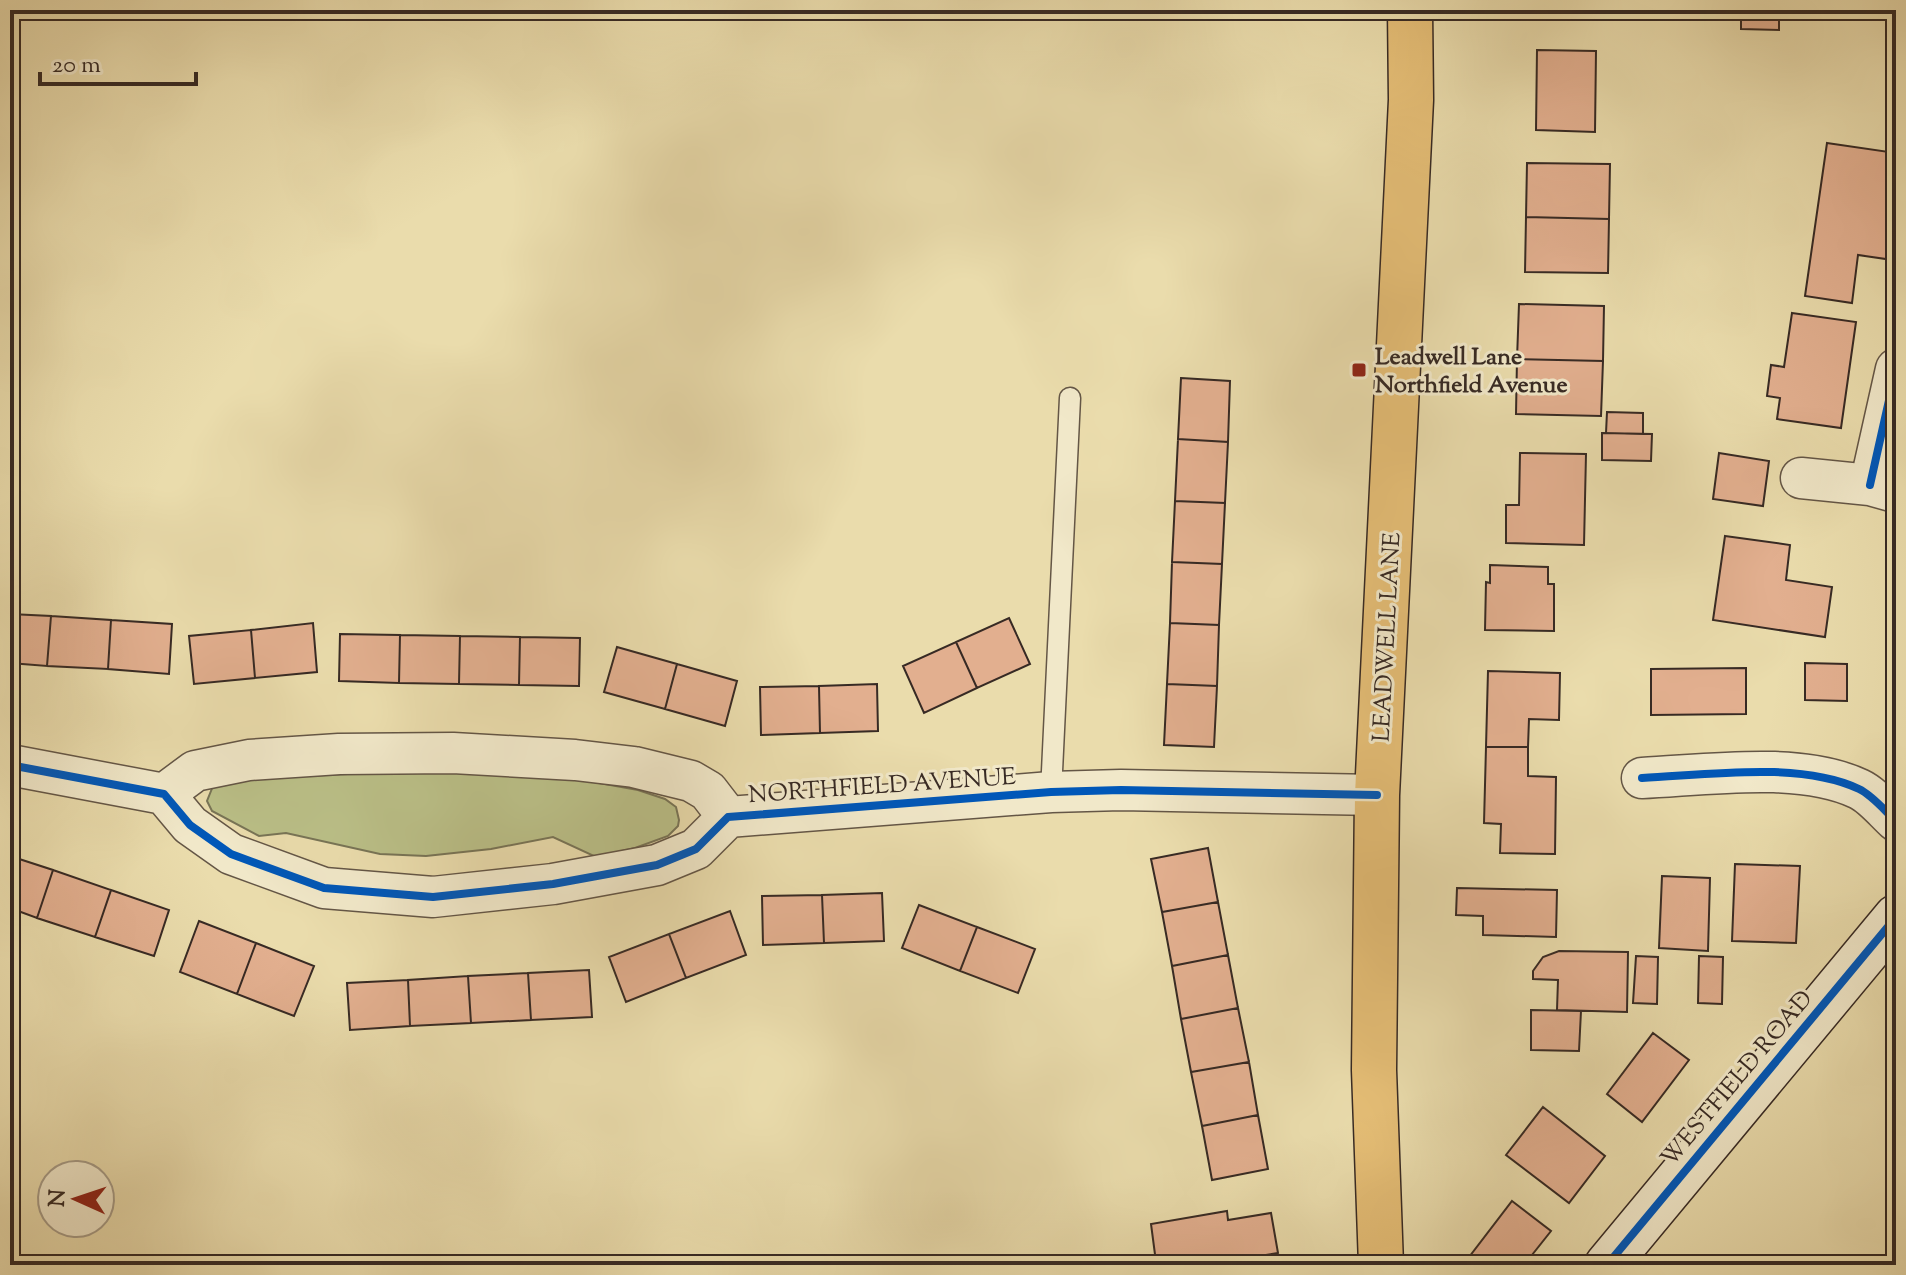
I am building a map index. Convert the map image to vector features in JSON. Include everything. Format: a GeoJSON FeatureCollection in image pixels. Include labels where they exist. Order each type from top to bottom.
{"type":"FeatureCollection","features":[{"type":"Feature","properties":{"kind":"main road","name":"LEADWELL LANE"},"geometry":{"type":"LineString","coordinates":[[1381,1265],[1374,1070],[1377,795],[1411,100],[1410,10]]}},
{"type":"Feature","properties":{"kind":"street"},"geometry":{"type":"LineString","coordinates":[[1801,478],[1883,489],[1896,369]]}},
{"type":"Feature","properties":{"kind":"street","name":"NORTHFIELD AVENUE"},"geometry":{"type":"LineString","coordinates":[[728,817],[708,791],[691,781],[634,767],[575,760],[453,753],[339,754],[249,760],[195,771],[164,794],[190,825],[231,854],[324,888],[433,897],[553,884],[657,865],[696,849],[728,817],[1051,792],[1121,790],[1377,795]]}},
{"type":"Feature","properties":{"kind":"street"},"geometry":{"type":"LineString","coordinates":[[10,765],[164,794]]}},
{"type":"Feature","properties":{"kind":"street"},"geometry":{"type":"LineString","coordinates":[[1642,778],[1772,773],[1816,775],[1861,790],[1896,821]]}},
{"type":"Feature","properties":{"kind":"street","name":"WESTFIELD ROAD"},"geometry":{"type":"LineString","coordinates":[[1607,1265],[1896,917]]}},
{"type":"Feature","properties":{"kind":"lane"},"geometry":{"type":"LineString","coordinates":[[1051,792],[1070,398]]}},
{"type":"Feature","properties":{"kind":"green space"},"geometry":{"type":"Polygon","coordinates":[[[392,772],[486,773],[577,779],[638,790],[665,799],[676,807],[678,826],[668,836],[596,857],[553,837],[491,849],[426,856],[380,854],[286,833],[259,836],[212,811],[207,801],[213,786],[238,779],[392,772]]]}},
{"type":"Feature","properties":{"kind":"building"},"geometry":{"type":"Polygon","coordinates":[[[1741,10],[1779,10],[1779,30],[1741,29],[1741,10]]]}},
{"type":"Feature","properties":{"kind":"building"},"geometry":{"type":"Polygon","coordinates":[[[1537,50],[1596,51],[1595,132],[1536,130],[1537,50]]]}},
{"type":"Feature","properties":{"kind":"building"},"geometry":{"type":"Polygon","coordinates":[[[1827,143],[1896,153],[1896,190],[1886,259],[1858,255],[1852,303],[1805,296],[1827,143]]]}},
{"type":"Feature","properties":{"kind":"building"},"geometry":{"type":"Polygon","coordinates":[[[1527,163],[1610,164],[1609,219],[1526,217],[1527,163]]]}},
{"type":"Feature","properties":{"kind":"building"},"geometry":{"type":"Polygon","coordinates":[[[1526,217],[1609,219],[1608,273],[1525,272],[1526,217]]]}},
{"type":"Feature","properties":{"kind":"building"},"geometry":{"type":"Polygon","coordinates":[[[1519,304],[1604,306],[1603,361],[1517,359],[1519,304]]]}},
{"type":"Feature","properties":{"kind":"building"},"geometry":{"type":"Polygon","coordinates":[[[1792,313],[1856,322],[1841,428],[1777,419],[1780,398],[1767,396],[1771,365],[1784,367],[1792,313]]]}},
{"type":"Feature","properties":{"kind":"building"},"geometry":{"type":"Polygon","coordinates":[[[1517,359],[1603,361],[1601,416],[1516,414],[1517,359]]]}},
{"type":"Feature","properties":{"kind":"building"},"geometry":{"type":"Polygon","coordinates":[[[1181,378],[1230,381],[1228,442],[1178,439],[1181,378]]]}},
{"type":"Feature","properties":{"kind":"building"},"geometry":{"type":"Polygon","coordinates":[[[1607,412],[1643,413],[1643,434],[1606,433],[1607,412]]]}},
{"type":"Feature","properties":{"kind":"building"},"geometry":{"type":"Polygon","coordinates":[[[1602,433],[1652,434],[1651,461],[1602,460],[1602,433]]]}},
{"type":"Feature","properties":{"kind":"building"},"geometry":{"type":"Polygon","coordinates":[[[1178,439],[1228,442],[1225,503],[1175,501],[1178,439]]]}},
{"type":"Feature","properties":{"kind":"building"},"geometry":{"type":"Polygon","coordinates":[[[1520,453],[1586,454],[1584,545],[1506,543],[1506,505],[1519,505],[1520,453]]]}},
{"type":"Feature","properties":{"kind":"building"},"geometry":{"type":"Polygon","coordinates":[[[1719,453],[1769,461],[1763,506],[1713,499],[1719,453]]]}},
{"type":"Feature","properties":{"kind":"building"},"geometry":{"type":"Polygon","coordinates":[[[1175,501],[1225,503],[1222,564],[1172,562],[1175,501]]]}},
{"type":"Feature","properties":{"kind":"building"},"geometry":{"type":"Polygon","coordinates":[[[1725,536],[1790,545],[1786,580],[1832,587],[1825,637],[1713,620],[1725,536]]]}},
{"type":"Feature","properties":{"kind":"building"},"geometry":{"type":"Polygon","coordinates":[[[1172,562],[1222,564],[1219,625],[1170,623],[1172,562]]]}},
{"type":"Feature","properties":{"kind":"building"},"geometry":{"type":"Polygon","coordinates":[[[1490,565],[1548,567],[1548,584],[1554,584],[1554,631],[1485,630],[1486,582],[1490,583],[1490,565]]]}},
{"type":"Feature","properties":{"kind":"building"},"geometry":{"type":"Polygon","coordinates":[[[10,614],[51,616],[47,666],[10,663],[10,614]]]}},
{"type":"Feature","properties":{"kind":"building"},"geometry":{"type":"Polygon","coordinates":[[[51,616],[111,620],[108,669],[47,666],[51,616]]]}},
{"type":"Feature","properties":{"kind":"building"},"geometry":{"type":"Polygon","coordinates":[[[1009,618],[1030,664],[977,688],[956,642],[1009,618]]]}},
{"type":"Feature","properties":{"kind":"building"},"geometry":{"type":"Polygon","coordinates":[[[111,620],[172,624],[169,674],[108,669],[111,620]]]}},
{"type":"Feature","properties":{"kind":"building"},"geometry":{"type":"Polygon","coordinates":[[[313,623],[317,672],[255,678],[251,630],[313,623]]]}},
{"type":"Feature","properties":{"kind":"building"},"geometry":{"type":"Polygon","coordinates":[[[1170,623],[1219,625],[1217,686],[1167,684],[1170,623]]]}},
{"type":"Feature","properties":{"kind":"building"},"geometry":{"type":"Polygon","coordinates":[[[251,630],[255,678],[194,684],[189,636],[251,630]]]}},
{"type":"Feature","properties":{"kind":"building"},"geometry":{"type":"Polygon","coordinates":[[[340,634],[400,635],[399,683],[339,681],[340,634]]]}},
{"type":"Feature","properties":{"kind":"building"},"geometry":{"type":"Polygon","coordinates":[[[400,635],[460,636],[459,684],[399,683],[400,635]]]}},
{"type":"Feature","properties":{"kind":"building"},"geometry":{"type":"Polygon","coordinates":[[[460,636],[520,637],[519,685],[459,684],[460,636]]]}},
{"type":"Feature","properties":{"kind":"building"},"geometry":{"type":"Polygon","coordinates":[[[520,637],[580,638],[579,686],[519,685],[520,637]]]}},
{"type":"Feature","properties":{"kind":"building"},"geometry":{"type":"Polygon","coordinates":[[[956,642],[977,688],[924,713],[903,666],[956,642]]]}},
{"type":"Feature","properties":{"kind":"building"},"geometry":{"type":"Polygon","coordinates":[[[617,647],[677,664],[665,709],[604,692],[617,647]]]}},
{"type":"Feature","properties":{"kind":"building"},"geometry":{"type":"Polygon","coordinates":[[[1805,663],[1847,664],[1847,701],[1805,700],[1805,663]]]}},
{"type":"Feature","properties":{"kind":"building"},"geometry":{"type":"Polygon","coordinates":[[[677,664],[737,681],[725,726],[665,709],[677,664]]]}},
{"type":"Feature","properties":{"kind":"building"},"geometry":{"type":"Polygon","coordinates":[[[1746,668],[1746,714],[1651,715],[1651,669],[1746,668]]]}},
{"type":"Feature","properties":{"kind":"building"},"geometry":{"type":"Polygon","coordinates":[[[1488,671],[1560,673],[1559,720],[1529,719],[1528,747],[1486,747],[1488,671]]]}},
{"type":"Feature","properties":{"kind":"building"},"geometry":{"type":"Polygon","coordinates":[[[877,684],[878,731],[820,733],[819,686],[877,684]]]}},
{"type":"Feature","properties":{"kind":"building"},"geometry":{"type":"Polygon","coordinates":[[[1167,684],[1217,686],[1214,747],[1164,745],[1167,684]]]}},
{"type":"Feature","properties":{"kind":"building"},"geometry":{"type":"Polygon","coordinates":[[[819,686],[820,733],[761,735],[760,687],[819,686]]]}},
{"type":"Feature","properties":{"kind":"building"},"geometry":{"type":"Polygon","coordinates":[[[1486,747],[1528,747],[1528,776],[1556,777],[1555,854],[1500,853],[1501,824],[1484,823],[1486,747]]]}},
{"type":"Feature","properties":{"kind":"building"},"geometry":{"type":"Polygon","coordinates":[[[1208,848],[1218,902],[1162,912],[1151,859],[1208,848]]]}},
{"type":"Feature","properties":{"kind":"building"},"geometry":{"type":"Polygon","coordinates":[[[10,856],[53,870],[37,918],[10,908],[10,856]]]}},
{"type":"Feature","properties":{"kind":"building"},"geometry":{"type":"Polygon","coordinates":[[[1735,864],[1800,866],[1796,943],[1732,941],[1735,864]]]}},
{"type":"Feature","properties":{"kind":"building"},"geometry":{"type":"Polygon","coordinates":[[[53,870],[111,890],[95,937],[37,918],[53,870]]]}},
{"type":"Feature","properties":{"kind":"building"},"geometry":{"type":"Polygon","coordinates":[[[1662,876],[1710,878],[1708,951],[1659,948],[1662,876]]]}},
{"type":"Feature","properties":{"kind":"building"},"geometry":{"type":"Polygon","coordinates":[[[1457,888],[1557,890],[1556,937],[1483,935],[1483,916],[1456,915],[1457,888]]]}},
{"type":"Feature","properties":{"kind":"building"},"geometry":{"type":"Polygon","coordinates":[[[111,890],[169,910],[154,956],[95,937],[111,890]]]}},
{"type":"Feature","properties":{"kind":"building"},"geometry":{"type":"Polygon","coordinates":[[[882,893],[884,941],[824,943],[822,895],[882,893]]]}},
{"type":"Feature","properties":{"kind":"building"},"geometry":{"type":"Polygon","coordinates":[[[822,895],[824,943],[763,945],[762,896],[822,895]]]}},
{"type":"Feature","properties":{"kind":"building"},"geometry":{"type":"Polygon","coordinates":[[[1218,902],[1228,955],[1172,966],[1162,912],[1218,902]]]}},
{"type":"Feature","properties":{"kind":"building"},"geometry":{"type":"Polygon","coordinates":[[[919,905],[977,927],[960,971],[902,948],[919,905]]]}},
{"type":"Feature","properties":{"kind":"building"},"geometry":{"type":"Polygon","coordinates":[[[730,911],[746,955],[686,978],[669,934],[730,911]]]}},
{"type":"Feature","properties":{"kind":"building"},"geometry":{"type":"Polygon","coordinates":[[[199,921],[256,943],[237,994],[180,972],[199,921]]]}},
{"type":"Feature","properties":{"kind":"building"},"geometry":{"type":"Polygon","coordinates":[[[977,927],[1035,949],[1018,993],[960,971],[977,927]]]}},
{"type":"Feature","properties":{"kind":"building"},"geometry":{"type":"Polygon","coordinates":[[[669,934],[686,978],[626,1002],[609,957],[669,934]]]}},
{"type":"Feature","properties":{"kind":"building"},"geometry":{"type":"Polygon","coordinates":[[[256,943],[314,966],[294,1016],[237,994],[256,943]]]}},
{"type":"Feature","properties":{"kind":"building"},"geometry":{"type":"Polygon","coordinates":[[[1559,951],[1628,952],[1627,1012],[1557,1010],[1558,980],[1533,979],[1533,971],[1543,957],[1559,951]]]}},
{"type":"Feature","properties":{"kind":"building"},"geometry":{"type":"Polygon","coordinates":[[[1228,955],[1238,1008],[1181,1019],[1172,966],[1228,955]]]}},
{"type":"Feature","properties":{"kind":"building"},"geometry":{"type":"Polygon","coordinates":[[[1636,956],[1658,957],[1657,1004],[1633,1003],[1636,956]]]}},
{"type":"Feature","properties":{"kind":"building"},"geometry":{"type":"Polygon","coordinates":[[[1699,956],[1723,957],[1722,1004],[1698,1003],[1699,956]]]}},
{"type":"Feature","properties":{"kind":"building"},"geometry":{"type":"Polygon","coordinates":[[[589,970],[592,1017],[531,1020],[528,973],[589,970]]]}},
{"type":"Feature","properties":{"kind":"building"},"geometry":{"type":"Polygon","coordinates":[[[528,973],[531,1020],[471,1023],[468,976],[528,973]]]}},
{"type":"Feature","properties":{"kind":"building"},"geometry":{"type":"Polygon","coordinates":[[[468,976],[471,1023],[410,1026],[408,980],[468,976]]]}},
{"type":"Feature","properties":{"kind":"building"},"geometry":{"type":"Polygon","coordinates":[[[408,980],[410,1026],[350,1030],[347,983],[408,980]]]}},
{"type":"Feature","properties":{"kind":"building"},"geometry":{"type":"Polygon","coordinates":[[[1238,1008],[1249,1062],[1191,1072],[1181,1019],[1238,1008]]]}},
{"type":"Feature","properties":{"kind":"building"},"geometry":{"type":"Polygon","coordinates":[[[1531,1010],[1581,1011],[1579,1051],[1531,1050],[1531,1010]]]}},
{"type":"Feature","properties":{"kind":"building"},"geometry":{"type":"Polygon","coordinates":[[[1653,1033],[1689,1060],[1642,1122],[1607,1094],[1653,1033]]]}},
{"type":"Feature","properties":{"kind":"building"},"geometry":{"type":"Polygon","coordinates":[[[1249,1062],[1258,1115],[1202,1126],[1191,1072],[1249,1062]]]}},
{"type":"Feature","properties":{"kind":"building"},"geometry":{"type":"Polygon","coordinates":[[[1543,1107],[1605,1156],[1569,1203],[1506,1155],[1543,1107]]]}},
{"type":"Feature","properties":{"kind":"building"},"geometry":{"type":"Polygon","coordinates":[[[1258,1115],[1268,1169],[1212,1180],[1202,1126],[1258,1115]]]}},
{"type":"Feature","properties":{"kind":"building"},"geometry":{"type":"Polygon","coordinates":[[[1512,1201],[1551,1231],[1524,1265],[1463,1265],[1512,1201]]]}},
{"type":"Feature","properties":{"kind":"building"},"geometry":{"type":"Polygon","coordinates":[[[1227,1211],[1228,1220],[1271,1213],[1278,1253],[1203,1265],[1200,1255],[1156,1262],[1151,1224],[1227,1211]]]}},
{"type":"Feature","properties":{"kind":"cycle path"},"geometry":{"type":"LineString","coordinates":[[1870,485],[1896,369]]}},
{"type":"Feature","properties":{"kind":"cycle path"},"geometry":{"type":"LineString","coordinates":[[10,765],[164,794],[190,825],[231,854],[324,888],[433,897],[553,884],[657,865],[696,849],[728,817],[1051,792],[1121,790],[1377,795]]}},
{"type":"Feature","properties":{"kind":"cycle path"},"geometry":{"type":"LineString","coordinates":[[1642,778],[1753,772],[1809,775],[1859,789],[1896,821]]}},
{"type":"Feature","properties":{"kind":"cycle path"},"geometry":{"type":"LineString","coordinates":[[1607,1265],[1896,917]]}},
{"type":"Feature","properties":{"kind":"place","name":"Leadwell Lane Northfield Avenue"},"geometry":{"type":"Point","coordinates":[1359,370]}}]}
